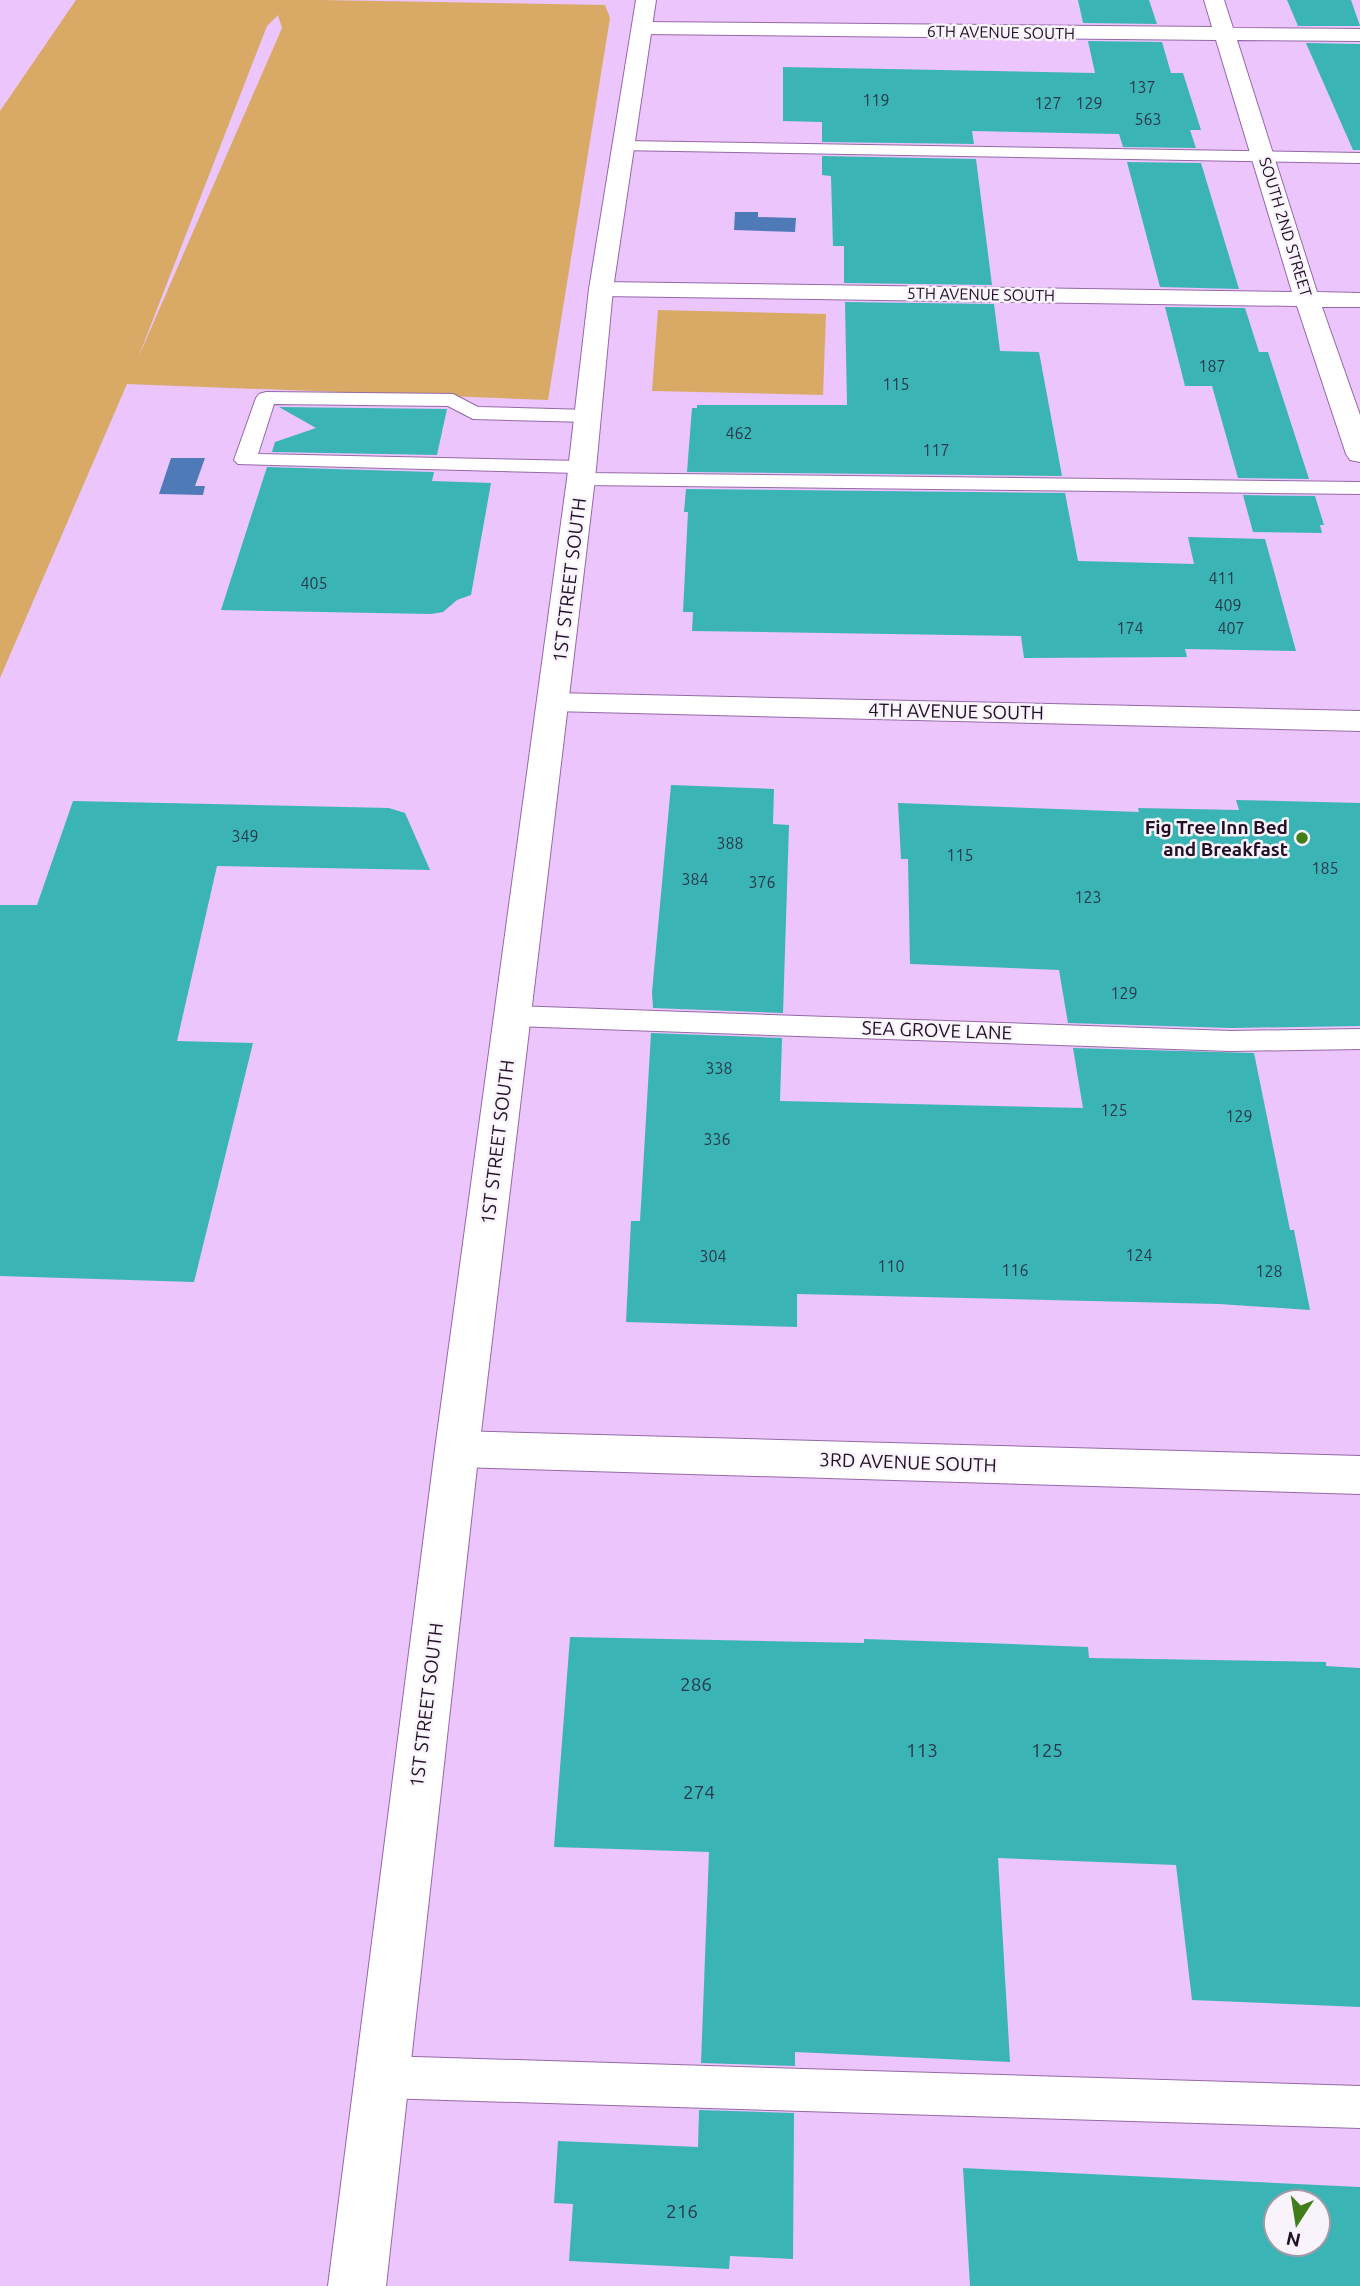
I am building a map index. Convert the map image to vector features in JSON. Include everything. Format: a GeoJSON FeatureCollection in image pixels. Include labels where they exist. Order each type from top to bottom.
{"type":"FeatureCollection","features":[{"type":"Feature","properties":{"kind":"street","name":"SOUTH 2ND STREET"},"geometry":{"type":"LineString","coordinates":[[1214,0],[1265,156],[1307,299],[1360,454]]}},
{"type":"Feature","properties":{"kind":"street","name":"6TH AVENUE SOUTH"},"geometry":{"type":"LineString","coordinates":[[645,14],[1226,34],[1360,35]]}},
{"type":"Feature","properties":{"kind":"street","name":"1ST STREET SOUTH"},"geometry":{"type":"LineString","coordinates":[[357,2286],[457,1449],[582,473],[601,289],[645,14]]}},
{"type":"Feature","properties":{"kind":"street","name":"5TH AVENUE SOUTH"},"geometry":{"type":"LineString","coordinates":[[601,289],[1360,300]]}},
{"type":"Feature","properties":{"kind":"street","name":"4TH AVENUE SOUTH"},"geometry":{"type":"LineString","coordinates":[[553,702],[1360,721]]}},
{"type":"Feature","properties":{"kind":"street","name":"3RD AVENUE SOUTH"},"geometry":{"type":"LineString","coordinates":[[457,1449],[1360,1475]]}},
{"type":"Feature","properties":{"kind":"lane"},"geometry":{"type":"LineString","coordinates":[[624,146],[1360,158]]}},
{"type":"Feature","properties":{"kind":"lane"},"geometry":{"type":"LineString","coordinates":[[588,416],[472,413],[453,400],[267,398],[245,460],[582,473],[1360,488]]}},
{"type":"Feature","properties":{"kind":"lane","name":"SEA GROVE LANE"},"geometry":{"type":"LineString","coordinates":[[514,1016],[1231,1041],[1360,1039]]}},
{"type":"Feature","properties":{"kind":"lane"},"geometry":{"type":"LineString","coordinates":[[383,2077],[1360,2107]]}},
{"type":"Feature","properties":{"kind":"shaded area"},"geometry":{"type":"Polygon","coordinates":[[[76,0],[320,0],[605,5],[610,18],[548,400],[127,384],[0,678],[0,111],[76,0]],[[278,15],[267,26],[138,358],[282,28],[278,15]]]}},
{"type":"Feature","properties":{"kind":"shaded area"},"geometry":{"type":"Polygon","coordinates":[[[658,310],[826,314],[823,395],[652,391],[658,310]]]}},
{"type":"Feature","properties":{"kind":"water"},"geometry":{"type":"Polygon","coordinates":[[[735,212],[758,212],[758,217],[796,218],[795,232],[734,230],[735,212]]]}},
{"type":"Feature","properties":{"kind":"water"},"geometry":{"type":"Polygon","coordinates":[[[171,458],[205,458],[195,486],[205,486],[203,495],[159,494],[171,458]]]}},
{"type":"Feature","properties":{"kind":"building"},"geometry":{"type":"Polygon","coordinates":[[[1078,0],[1149,0],[1157,24],[1083,23],[1078,0]]]}},
{"type":"Feature","properties":{"kind":"building"},"geometry":{"type":"Polygon","coordinates":[[[1287,0],[1351,0],[1360,26],[1298,26],[1287,0]]]}},
{"type":"Feature","properties":{"kind":"building"},"geometry":{"type":"Polygon","coordinates":[[[1088,41],[1162,42],[1171,73],[1183,73],[1201,130],[1190,130],[1196,148],[1123,147],[1119,134],[972,131],[974,144],[822,142],[822,122],[783,121],[783,67],[1095,73],[1088,41]]]}},
{"type":"Feature","properties":{"kind":"building"},"geometry":{"type":"Polygon","coordinates":[[[1306,43],[1360,44],[1360,150],[1353,150],[1306,43]]]}},
{"type":"Feature","properties":{"kind":"building"},"geometry":{"type":"Polygon","coordinates":[[[822,156],[976,159],[992,285],[844,283],[844,246],[833,246],[831,176],[822,175],[822,156]]]}},
{"type":"Feature","properties":{"kind":"building"},"geometry":{"type":"Polygon","coordinates":[[[1127,162],[1201,163],[1239,289],[1160,287],[1127,162]]]}},
{"type":"Feature","properties":{"kind":"building"},"geometry":{"type":"Polygon","coordinates":[[[845,302],[994,304],[1000,351],[1039,352],[1062,476],[687,472],[692,408],[697,408],[697,405],[847,405],[845,302]]]}},
{"type":"Feature","properties":{"kind":"building"},"geometry":{"type":"Polygon","coordinates":[[[1165,307],[1245,308],[1259,352],[1268,352],[1309,479],[1238,478],[1212,386],[1185,386],[1165,307]]]}},
{"type":"Feature","properties":{"kind":"building"},"geometry":{"type":"Polygon","coordinates":[[[279,407],[447,409],[437,455],[272,452],[275,442],[316,428],[279,407]]]}},
{"type":"Feature","properties":{"kind":"building"},"geometry":{"type":"Polygon","coordinates":[[[267,467],[434,472],[432,481],[491,483],[471,595],[457,600],[443,612],[431,614],[221,610],[267,467]]]}},
{"type":"Feature","properties":{"kind":"building"},"geometry":{"type":"Polygon","coordinates":[[[686,489],[1065,493],[1078,561],[1194,564],[1188,537],[1265,539],[1296,651],[1185,649],[1187,657],[1024,658],[1021,636],[692,631],[693,612],[683,612],[688,512],[684,512],[686,489]]]}},
{"type":"Feature","properties":{"kind":"building"},"geometry":{"type":"Polygon","coordinates":[[[1243,495],[1315,496],[1324,525],[1320,525],[1322,533],[1253,532],[1243,495]]]}},
{"type":"Feature","properties":{"kind":"building"},"geometry":{"type":"Polygon","coordinates":[[[671,785],[774,789],[773,824],[789,825],[783,1013],[653,1008],[652,992],[671,785]]]}},
{"type":"Feature","properties":{"kind":"building"},"geometry":{"type":"Polygon","coordinates":[[[1236,800],[1360,803],[1360,1026],[1231,1028],[1068,1023],[1059,970],[910,964],[908,859],[901,859],[898,803],[1139,812],[1138,808],[1239,810],[1236,800]]]}},
{"type":"Feature","properties":{"kind":"building"},"geometry":{"type":"Polygon","coordinates":[[[73,801],[389,808],[405,813],[430,870],[217,866],[177,1041],[253,1043],[194,1282],[0,1276],[0,905],[37,905],[73,801]]]}},
{"type":"Feature","properties":{"kind":"building"},"geometry":{"type":"Polygon","coordinates":[[[651,1033],[782,1038],[780,1101],[1083,1108],[1073,1048],[1254,1053],[1290,1230],[1294,1230],[1310,1310],[1219,1304],[797,1294],[797,1327],[626,1322],[631,1221],[640,1221],[651,1033]]]}},
{"type":"Feature","properties":{"kind":"building"},"geometry":{"type":"Polygon","coordinates":[[[570,1637],[864,1643],[864,1639],[1088,1647],[1089,1658],[1326,1662],[1326,1666],[1360,1668],[1360,2007],[1192,2000],[1176,1865],[998,1858],[1010,2062],[795,2052],[795,2066],[701,2063],[709,1852],[554,1847],[570,1637]]]}},
{"type":"Feature","properties":{"kind":"building"},"geometry":{"type":"Polygon","coordinates":[[[699,2110],[794,2113],[793,2259],[730,2256],[729,2269],[569,2261],[573,2204],[554,2203],[558,2141],[698,2147],[699,2110]]]}},
{"type":"Feature","properties":{"kind":"building"},"geometry":{"type":"Polygon","coordinates":[[[963,2168],[1360,2187],[1360,2286],[970,2286],[963,2168]]]}},
{"type":"Feature","properties":{"kind":"place","name":"Fig Tree Inn Bed and Breakfast"},"geometry":{"type":"Point","coordinates":[1302,838]}}]}
